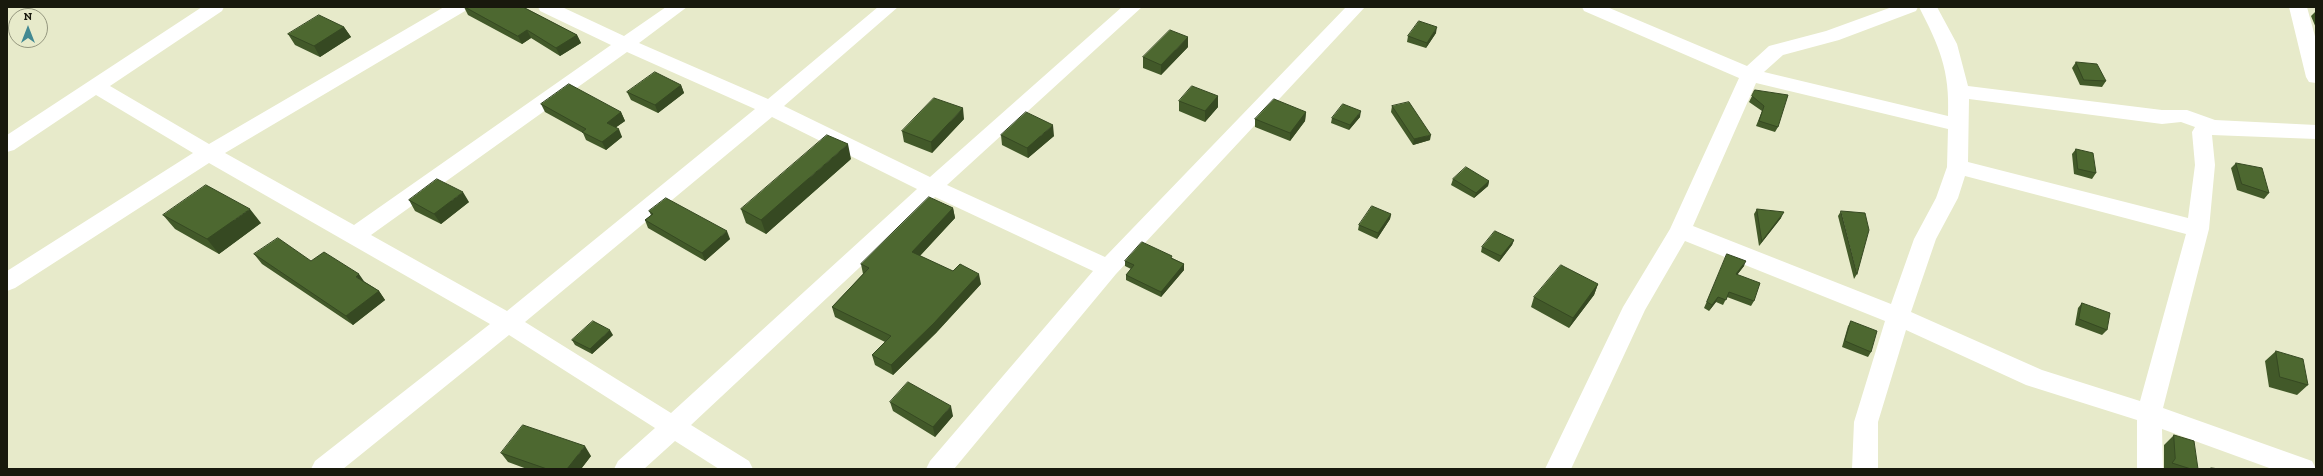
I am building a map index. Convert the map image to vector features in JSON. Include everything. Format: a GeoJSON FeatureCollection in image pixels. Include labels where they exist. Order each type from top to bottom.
{"type":"FeatureCollection","features":[{"type":"Feature","properties":{"kind":"street"},"geometry":{"type":"LineString","coordinates":[[7,145],[215,7]]}},
{"type":"Feature","properties":{"kind":"street"},"geometry":{"type":"LineString","coordinates":[[7,282],[209,153],[458,7]]}},
{"type":"Feature","properties":{"kind":"street"},"geometry":{"type":"LineString","coordinates":[[547,7],[624,44],[771,108],[932,187],[1108,268]]}},
{"type":"Feature","properties":{"kind":"street"},"geometry":{"type":"LineString","coordinates":[[356,235],[678,7]]}},
{"type":"Feature","properties":{"kind":"street"},"geometry":{"type":"LineString","coordinates":[[324,469],[509,323],[771,108],[889,7]]}},
{"type":"Feature","properties":{"kind":"street"},"geometry":{"type":"LineString","coordinates":[[627,469],[932,187],[1133,7]]}},
{"type":"Feature","properties":{"kind":"street"},"geometry":{"type":"LineString","coordinates":[[940,469],[1108,268],[1356,7]]}},
{"type":"Feature","properties":{"kind":"street"},"geometry":{"type":"LineString","coordinates":[[1591,7],[1750,75],[1958,125]]}},
{"type":"Feature","properties":{"kind":"street"},"geometry":{"type":"LineString","coordinates":[[1558,469],[1635,308],[1680,230],[1750,75],[1764,59],[1776,50],[1832,36],[1908,7]]}},
{"type":"Feature","properties":{"kind":"street"},"geometry":{"type":"LineString","coordinates":[[1865,469],[1864,443],[1866,422],[1898,316],[1925,239],[1947,198],[1957,167],[1959,91],[1947,44],[1928,7]]}},
{"type":"Feature","properties":{"kind":"street"},"geometry":{"type":"LineString","coordinates":[[2298,7],[2316,77]]}},
{"type":"Feature","properties":{"kind":"street"},"geometry":{"type":"LineString","coordinates":[[96,86],[209,153],[509,323],[740,469]]}},
{"type":"Feature","properties":{"kind":"street"},"geometry":{"type":"LineString","coordinates":[[1959,91],[2162,117],[2180,115],[2201,120],[2210,127]]}},
{"type":"Feature","properties":{"kind":"street"},"geometry":{"type":"LineString","coordinates":[[2150,469],[2149,414],[2198,229],[2205,165],[2202,132],[2210,127],[2316,132]]}},
{"type":"Feature","properties":{"kind":"street"},"geometry":{"type":"LineString","coordinates":[[1957,167],[2198,229]]}},
{"type":"Feature","properties":{"kind":"street"},"geometry":{"type":"LineString","coordinates":[[1680,230],[1898,316],[2035,378],[2149,414],[2303,469]]}},
{"type":"Feature","properties":{"kind":"building"},"geometry":{"type":"Polygon","coordinates":[[[465,7],[523,7],[577,35],[556,48],[527,30],[518,36],[465,7]]]}},
{"type":"Feature","properties":{"kind":"building"},"geometry":{"type":"Polygon","coordinates":[[[319,15],[344,27],[314,46],[288,34],[319,15]]]}},
{"type":"Feature","properties":{"kind":"building"},"geometry":{"type":"Polygon","coordinates":[[[1419,21],[1437,27],[1427,43],[1408,36],[1419,21]]]}},
{"type":"Feature","properties":{"kind":"building"},"geometry":{"type":"Polygon","coordinates":[[[1170,30],[1188,37],[1161,65],[1143,57],[1170,30]]]}},
{"type":"Feature","properties":{"kind":"building"},"geometry":{"type":"Polygon","coordinates":[[[2076,62],[2097,64],[2106,81],[2084,80],[2076,62]]]}},
{"type":"Feature","properties":{"kind":"building"},"geometry":{"type":"Polygon","coordinates":[[[655,72],[681,85],[655,105],[627,92],[655,72]]]}},
{"type":"Feature","properties":{"kind":"building"},"geometry":{"type":"Polygon","coordinates":[[[569,84],[621,112],[607,123],[619,129],[602,142],[582,132],[586,129],[541,104],[569,84]]]}},
{"type":"Feature","properties":{"kind":"building"},"geometry":{"type":"Polygon","coordinates":[[[1192,86],[1218,96],[1205,111],[1179,101],[1192,86]]]}},
{"type":"Feature","properties":{"kind":"building"},"geometry":{"type":"Polygon","coordinates":[[[1755,90],[1788,95],[1778,127],[1759,121],[1764,106],[1752,96],[1755,90]]]}},
{"type":"Feature","properties":{"kind":"building"},"geometry":{"type":"Polygon","coordinates":[[[934,98],[963,108],[931,142],[902,131],[934,98]]]}},
{"type":"Feature","properties":{"kind":"building"},"geometry":{"type":"Polygon","coordinates":[[[1274,99],[1306,112],[1290,133],[1255,119],[1274,99]]]}},
{"type":"Feature","properties":{"kind":"building"},"geometry":{"type":"Polygon","coordinates":[[[1409,102],[1431,135],[1414,139],[1392,106],[1409,102]]]}},
{"type":"Feature","properties":{"kind":"building"},"geometry":{"type":"Polygon","coordinates":[[[1343,104],[1361,111],[1350,125],[1332,118],[1343,104]]]}},
{"type":"Feature","properties":{"kind":"building"},"geometry":{"type":"Polygon","coordinates":[[[1026,112],[1053,125],[1027,148],[1001,135],[1026,112]]]}},
{"type":"Feature","properties":{"kind":"building"},"geometry":{"type":"Polygon","coordinates":[[[827,135],[848,144],[761,220],[741,209],[827,135]]]}},
{"type":"Feature","properties":{"kind":"building"},"geometry":{"type":"Polygon","coordinates":[[[2076,149],[2093,153],[2096,173],[2078,169],[2076,149]]]}},
{"type":"Feature","properties":{"kind":"building"},"geometry":{"type":"Polygon","coordinates":[[[2236,163],[2262,168],[2269,193],[2242,184],[2236,163]]]}},
{"type":"Feature","properties":{"kind":"building"},"geometry":{"type":"Polygon","coordinates":[[[1466,167],[1489,181],[1476,193],[1453,179],[1466,167]]]}},
{"type":"Feature","properties":{"kind":"building"},"geometry":{"type":"Polygon","coordinates":[[[437,179],[463,192],[434,214],[409,200],[437,179]]]}},
{"type":"Feature","properties":{"kind":"building"},"geometry":{"type":"Polygon","coordinates":[[[206,185],[250,209],[207,239],[163,215],[206,185]]]}},
{"type":"Feature","properties":{"kind":"building"},"geometry":{"type":"Polygon","coordinates":[[[929,197],[953,208],[912,252],[953,271],[960,264],[979,274],[934,323],[891,365],[872,355],[891,336],[832,307],[869,268],[861,264],[929,197]]]}},
{"type":"Feature","properties":{"kind":"building"},"geometry":{"type":"Polygon","coordinates":[[[666,198],[727,231],[702,253],[645,220],[653,214],[649,211],[666,198]]]}},
{"type":"Feature","properties":{"kind":"building"},"geometry":{"type":"Polygon","coordinates":[[[1372,206],[1391,214],[1378,233],[1359,225],[1372,206]]]}},
{"type":"Feature","properties":{"kind":"building"},"geometry":{"type":"Polygon","coordinates":[[[1757,209],[1784,212],[1762,241],[1757,209]]]}},
{"type":"Feature","properties":{"kind":"building"},"geometry":{"type":"Polygon","coordinates":[[[1841,211],[1865,213],[1869,230],[1857,274],[1841,211]]]}},
{"type":"Feature","properties":{"kind":"building"},"geometry":{"type":"Polygon","coordinates":[[[1495,231],[1514,240],[1501,256],[1482,247],[1495,231]]]}},
{"type":"Feature","properties":{"kind":"building"},"geometry":{"type":"Polygon","coordinates":[[[278,238],[311,261],[324,252],[359,274],[356,277],[379,291],[346,316],[254,254],[278,238]]]}},
{"type":"Feature","properties":{"kind":"building"},"geometry":{"type":"Polygon","coordinates":[[[1142,242],[1172,256],[1171,258],[1184,264],[1161,292],[1126,275],[1134,265],[1125,261],[1142,242]]]}},
{"type":"Feature","properties":{"kind":"building"},"geometry":{"type":"Polygon","coordinates":[[[1727,254],[1746,261],[1736,274],[1760,283],[1754,301],[1729,292],[1726,300],[1718,297],[1712,305],[1707,302],[1727,254]]]}},
{"type":"Feature","properties":{"kind":"building"},"geometry":{"type":"Polygon","coordinates":[[[1561,265],[1598,284],[1573,318],[1534,297],[1561,265]]]}},
{"type":"Feature","properties":{"kind":"building"},"geometry":{"type":"Polygon","coordinates":[[[2082,303],[2110,313],[2107,330],[2079,319],[2082,303]]]}},
{"type":"Feature","properties":{"kind":"building"},"geometry":{"type":"Polygon","coordinates":[[[593,321],[610,330],[590,349],[572,340],[593,321]]]}},
{"type":"Feature","properties":{"kind":"building"},"geometry":{"type":"Polygon","coordinates":[[[1851,321],[1877,331],[1871,352],[1845,341],[1851,321]]]}},
{"type":"Feature","properties":{"kind":"building"},"geometry":{"type":"Polygon","coordinates":[[[2276,351],[2303,359],[2308,385],[2280,377],[2276,351]]]}},
{"type":"Feature","properties":{"kind":"building"},"geometry":{"type":"Polygon","coordinates":[[[908,382],[951,406],[933,427],[890,402],[908,382]]]}},
{"type":"Feature","properties":{"kind":"building"},"geometry":{"type":"Polygon","coordinates":[[[523,425],[585,446],[567,469],[547,469],[501,453],[523,425]]]}},
{"type":"Feature","properties":{"kind":"building"},"geometry":{"type":"Polygon","coordinates":[[[2174,435],[2194,441],[2198,469],[2191,469],[2172,463],[2175,459],[2174,435]]]}}]}
